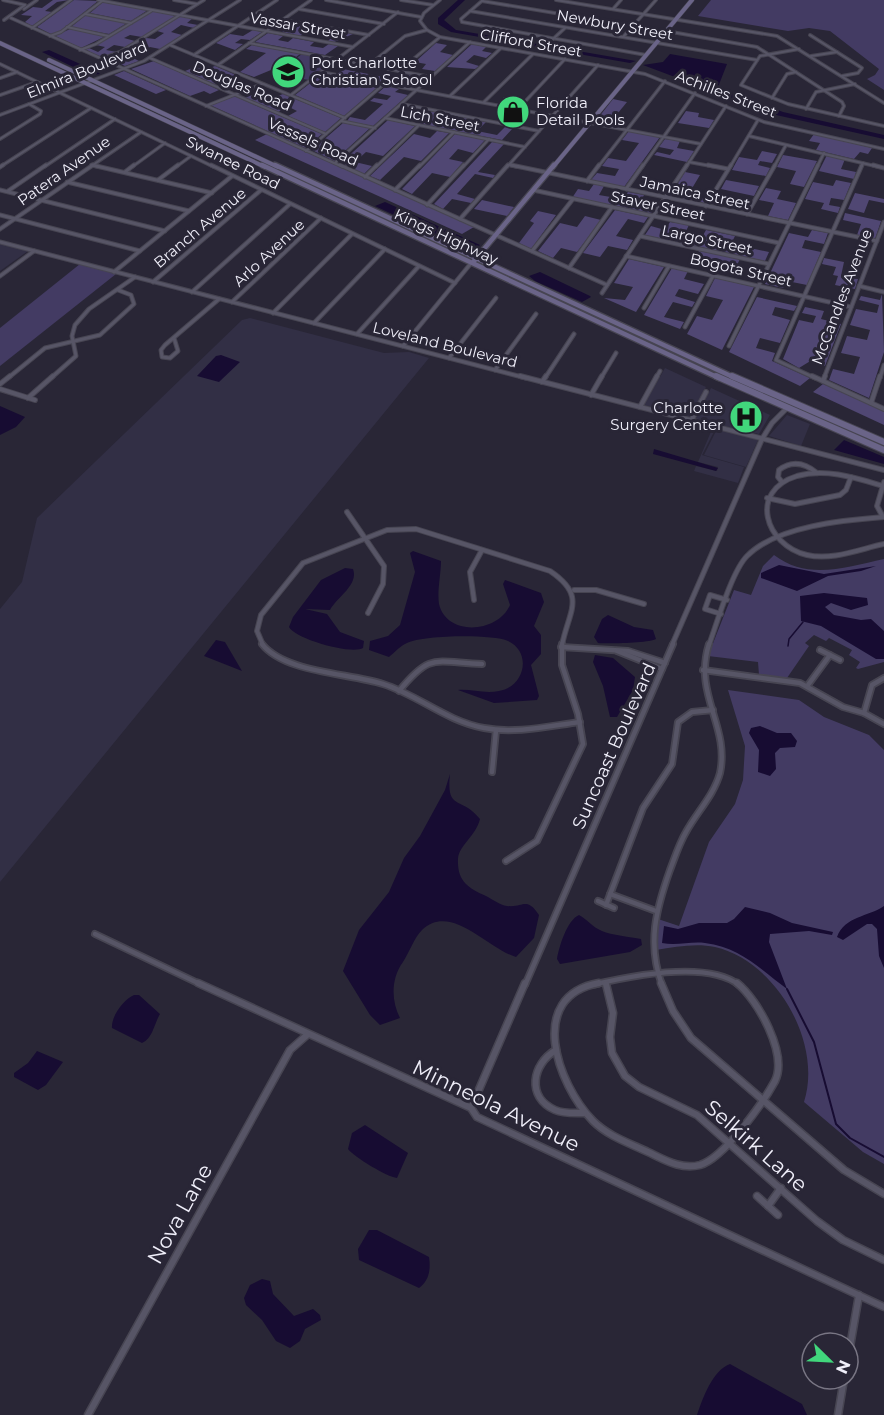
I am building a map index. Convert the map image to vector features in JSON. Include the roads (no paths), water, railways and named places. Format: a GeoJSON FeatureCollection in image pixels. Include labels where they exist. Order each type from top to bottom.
{"type":"FeatureCollection","features":[{"type":"Feature","properties":{"kind":"main road"},"geometry":{"type":"LineString","coordinates":[[474,260],[692,0]]}},
{"type":"Feature","properties":{"kind":"main road","name":"Kings Highway"},"geometry":{"type":"LineString","coordinates":[[0,38],[474,260],[663,353],[884,450]]}},
{"type":"Feature","properties":{"kind":"main road","name":"Kings Highway"},"geometry":{"type":"LineString","coordinates":[[0,43],[675,351],[884,442]]}},
{"type":"Feature","properties":{"kind":"street"},"geometry":{"type":"LineString","coordinates":[[0,26],[5,19],[25,5],[3,0]]}},
{"type":"Feature","properties":{"kind":"street"},"geometry":{"type":"LineString","coordinates":[[5,19],[37,0]]}},
{"type":"Feature","properties":{"kind":"street"},"geometry":{"type":"LineString","coordinates":[[32,28],[71,0]]}},
{"type":"Feature","properties":{"kind":"street","name":"Vassar Street"},"geometry":{"type":"LineString","coordinates":[[98,0],[353,47]]}},
{"type":"Feature","properties":{"kind":"street"},"geometry":{"type":"LineString","coordinates":[[174,0],[197,4]]}},
{"type":"Feature","properties":{"kind":"street"},"geometry":{"type":"LineString","coordinates":[[101,59],[120,52],[204,0]]}},
{"type":"Feature","properties":{"kind":"street","name":"Elmira Boulevard"},"geometry":{"type":"LineString","coordinates":[[0,115],[150,58],[240,0]]}},
{"type":"Feature","properties":{"kind":"street"},"geometry":{"type":"LineString","coordinates":[[194,55],[277,0]]}},
{"type":"Feature","properties":{"kind":"street"},"geometry":{"type":"LineString","coordinates":[[218,65],[311,0]]}},
{"type":"Feature","properties":{"kind":"street"},"geometry":{"type":"LineString","coordinates":[[326,0],[421,16]]}},
{"type":"Feature","properties":{"kind":"street"},"geometry":{"type":"LineString","coordinates":[[401,0],[433,5]]}},
{"type":"Feature","properties":{"kind":"street"},"geometry":{"type":"LineString","coordinates":[[427,30],[421,24],[421,16],[440,0]]}},
{"type":"Feature","properties":{"kind":"street"},"geometry":{"type":"LineString","coordinates":[[633,26],[483,0],[462,21],[646,55]]}},
{"type":"Feature","properties":{"kind":"street"},"geometry":{"type":"LineString","coordinates":[[556,0],[777,36],[884,104]]}},
{"type":"Feature","properties":{"kind":"street"},"geometry":{"type":"LineString","coordinates":[[582,4],[587,0]]}},
{"type":"Feature","properties":{"kind":"street"},"geometry":{"type":"LineString","coordinates":[[613,9],[621,0]]}},
{"type":"Feature","properties":{"kind":"street"},"geometry":{"type":"LineString","coordinates":[[623,37],[656,0]]}},
{"type":"Feature","properties":{"kind":"street"},"geometry":{"type":"LineString","coordinates":[[50,36],[67,27],[102,1]]}},
{"type":"Feature","properties":{"kind":"street"},"geometry":{"type":"LineString","coordinates":[[299,9],[384,24]]}},
{"type":"Feature","properties":{"kind":"street"},"geometry":{"type":"LineString","coordinates":[[80,50],[110,36],[153,10]]}},
{"type":"Feature","properties":{"kind":"street"},"geometry":{"type":"LineString","coordinates":[[291,95],[398,12]]}},
{"type":"Feature","properties":{"kind":"street","name":"Newbury Street"},"geometry":{"type":"LineString","coordinates":[[470,12],[757,60]]}},
{"type":"Feature","properties":{"kind":"street"},"geometry":{"type":"LineString","coordinates":[[85,14],[131,23]]}},
{"type":"Feature","properties":{"kind":"street","name":"Vessels Road"},"geometry":{"type":"LineString","coordinates":[[5,19],[32,28],[607,285]]}},
{"type":"Feature","properties":{"kind":"street"},"geometry":{"type":"LineString","coordinates":[[283,20],[369,35]]}},
{"type":"Feature","properties":{"kind":"street"},"geometry":{"type":"LineString","coordinates":[[67,27],[110,36]]}},
{"type":"Feature","properties":{"kind":"street"},"geometry":{"type":"LineString","coordinates":[[553,39],[565,28]]}},
{"type":"Feature","properties":{"kind":"street"},"geometry":{"type":"LineString","coordinates":[[368,65],[406,35],[427,30]]}},
{"type":"Feature","properties":{"kind":"street","name":"Clifford Street"},"geometry":{"type":"LineString","coordinates":[[427,30],[440,36],[632,71]]}},
{"type":"Feature","properties":{"kind":"street"},"geometry":{"type":"LineString","coordinates":[[666,31],[758,47],[843,104],[839,116]]}},
{"type":"Feature","properties":{"kind":"street"},"geometry":{"type":"LineString","coordinates":[[810,35],[862,69],[858,73],[842,76]]}},
{"type":"Feature","properties":{"kind":"street"},"geometry":{"type":"LineString","coordinates":[[399,71],[440,36]]}},
{"type":"Feature","properties":{"kind":"street"},"geometry":{"type":"LineString","coordinates":[[335,163],[470,42]]}},
{"type":"Feature","properties":{"kind":"street"},"geometry":{"type":"LineString","coordinates":[[249,43],[431,77]]}},
{"type":"Feature","properties":{"kind":"street"},"geometry":{"type":"LineString","coordinates":[[170,45],[345,118]]}},
{"type":"Feature","properties":{"kind":"street"},"geometry":{"type":"LineString","coordinates":[[450,96],[501,48]]}},
{"type":"Feature","properties":{"kind":"street"},"geometry":{"type":"LineString","coordinates":[[799,49],[760,56],[741,85],[806,109],[884,126]]}},
{"type":"Feature","properties":{"kind":"street"},"geometry":{"type":"LineString","coordinates":[[811,56],[837,52]]}},
{"type":"Feature","properties":{"kind":"street"},"geometry":{"type":"LineString","coordinates":[[484,102],[533,54]]}},
{"type":"Feature","properties":{"kind":"street","name":"Douglas Road"},"geometry":{"type":"LineString","coordinates":[[150,58],[326,134]]}},
{"type":"Feature","properties":{"kind":"street"},"geometry":{"type":"LineString","coordinates":[[518,109],[565,59]]}},
{"type":"Feature","properties":{"kind":"street","name":"Swanee Road"},"geometry":{"type":"LineString","coordinates":[[0,64],[455,283]]}},
{"type":"Feature","properties":{"kind":"street"},"geometry":{"type":"LineString","coordinates":[[460,219],[598,65]]}},
{"type":"Feature","properties":{"kind":"street","name":"Achilles Street"},"geometry":{"type":"LineString","coordinates":[[632,71],[695,93],[758,120],[884,149]]}},
{"type":"Feature","properties":{"kind":"street"},"geometry":{"type":"LineString","coordinates":[[0,78],[17,72]]}},
{"type":"Feature","properties":{"kind":"street"},"geometry":{"type":"LineString","coordinates":[[321,72],[701,144]]}},
{"type":"Feature","properties":{"kind":"street"},"geometry":{"type":"LineString","coordinates":[[772,98],[787,74],[796,72]]}},
{"type":"Feature","properties":{"kind":"street"},"geometry":{"type":"LineString","coordinates":[[587,181],[664,81]]}},
{"type":"Feature","properties":{"kind":"street"},"geometry":{"type":"LineString","coordinates":[[0,95],[38,82]]}},
{"type":"Feature","properties":{"kind":"street"},"geometry":{"type":"LineString","coordinates":[[206,106],[262,83]]}},
{"type":"Feature","properties":{"kind":"street"},"geometry":{"type":"LineString","coordinates":[[306,151],[384,84]]}},
{"type":"Feature","properties":{"kind":"street"},"geometry":{"type":"LineString","coordinates":[[806,109],[816,92],[855,84]]}},
{"type":"Feature","properties":{"kind":"street"},"geometry":{"type":"LineString","coordinates":[[626,189],[695,93]]}},
{"type":"Feature","properties":{"kind":"street"},"geometry":{"type":"LineString","coordinates":[[0,139],[40,114],[39,109],[29,104]]}},
{"type":"Feature","properties":{"kind":"street"},"geometry":{"type":"LineString","coordinates":[[402,104],[539,131]]}},
{"type":"Feature","properties":{"kind":"street"},"geometry":{"type":"LineString","coordinates":[[602,293],[726,106]]}},
{"type":"Feature","properties":{"kind":"street"},"geometry":{"type":"LineString","coordinates":[[0,167],[91,108]]}},
{"type":"Feature","properties":{"kind":"street","name":"Lich Street"},"geometry":{"type":"LineString","coordinates":[[385,118],[525,147]]}},
{"type":"Feature","properties":{"kind":"street"},"geometry":{"type":"LineString","coordinates":[[8,191],[115,119]]}},
{"type":"Feature","properties":{"kind":"street"},"geometry":{"type":"LineString","coordinates":[[706,206],[758,120]]}},
{"type":"Feature","properties":{"kind":"street"},"geometry":{"type":"LineString","coordinates":[[341,121],[375,128]]}},
{"type":"Feature","properties":{"kind":"street"},"geometry":{"type":"LineString","coordinates":[[365,177],[419,125]]}},
{"type":"Feature","properties":{"kind":"street","name":"Patera Avenue"},"geometry":{"type":"LineString","coordinates":[[0,229],[141,132]]}},
{"type":"Feature","properties":{"kind":"street"},"geometry":{"type":"LineString","coordinates":[[395,190],[454,132]]}},
{"type":"Feature","properties":{"kind":"street"},"geometry":{"type":"LineString","coordinates":[[748,136],[884,168]]}},
{"type":"Feature","properties":{"kind":"street"},"geometry":{"type":"LineString","coordinates":[[427,205],[489,139]]}},
{"type":"Feature","properties":{"kind":"street"},"geometry":{"type":"LineString","coordinates":[[125,172],[165,143]]}},
{"type":"Feature","properties":{"kind":"street"},"geometry":{"type":"LineString","coordinates":[[747,214],[786,145]]}},
{"type":"Feature","properties":{"kind":"street"},"geometry":{"type":"LineString","coordinates":[[729,346],[824,153]]}},
{"type":"Feature","properties":{"kind":"street"},"geometry":{"type":"LineString","coordinates":[[158,180],[191,156]]}},
{"type":"Feature","properties":{"kind":"street"},"geometry":{"type":"LineString","coordinates":[[689,162],[728,169]]}},
{"type":"Feature","properties":{"kind":"street"},"geometry":{"type":"LineString","coordinates":[[863,163],[776,360],[884,409]]}},
{"type":"Feature","properties":{"kind":"street"},"geometry":{"type":"LineString","coordinates":[[92,165],[212,193]]}},
{"type":"Feature","properties":{"kind":"street","name":"Jamaica Street"},"geometry":{"type":"LineString","coordinates":[[509,165],[877,241]]}},
{"type":"Feature","properties":{"kind":"street"},"geometry":{"type":"LineString","coordinates":[[114,272],[232,176]]}},
{"type":"Feature","properties":{"kind":"street"},"geometry":{"type":"LineString","coordinates":[[67,182],[189,211]]}},
{"type":"Feature","properties":{"kind":"street","name":"Branch Avenue"},"geometry":{"type":"LineString","coordinates":[[153,282],[261,189]]}},
{"type":"Feature","properties":{"kind":"street"},"geometry":{"type":"LineString","coordinates":[[0,190],[165,231]]}},
{"type":"Feature","properties":{"kind":"street","name":"Staver Street"},"geometry":{"type":"LineString","coordinates":[[533,190],[779,243]]}},
{"type":"Feature","properties":{"kind":"street"},"geometry":{"type":"LineString","coordinates":[[532,251],[573,199]]}},
{"type":"Feature","properties":{"kind":"street"},"geometry":{"type":"LineString","coordinates":[[192,292],[290,204]]}},
{"type":"Feature","properties":{"kind":"street"},"geometry":{"type":"LineString","coordinates":[[569,268],[612,207]]}},
{"type":"Feature","properties":{"kind":"street"},"geometry":{"type":"LineString","coordinates":[[0,215],[140,251]]}},
{"type":"Feature","properties":{"kind":"street","name":"Arlo Avenue"},"geometry":{"type":"LineString","coordinates":[[232,302],[321,218]]}},
{"type":"Feature","properties":{"kind":"street","name":"McCandles Avenue"},"geometry":{"type":"LineString","coordinates":[[823,381],[884,222]]}},
{"type":"Feature","properties":{"kind":"street"},"geometry":{"type":"LineString","coordinates":[[273,313],[352,234]]}},
{"type":"Feature","properties":{"kind":"street","name":"Largo Street"},"geometry":{"type":"LineString","coordinates":[[640,236],[769,264]]}},
{"type":"Feature","properties":{"kind":"street","name":"Loveland Boulevard"},"geometry":{"type":"LineString","coordinates":[[0,242],[114,272],[130,279],[153,282],[232,302],[884,470]]}},
{"type":"Feature","properties":{"kind":"street"},"geometry":{"type":"LineString","coordinates":[[314,323],[385,249]]}},
{"type":"Feature","properties":{"kind":"street"},"geometry":{"type":"LineString","coordinates":[[0,276],[34,251]]}},
{"type":"Feature","properties":{"kind":"street","name":"Bogota Street"},"geometry":{"type":"LineString","coordinates":[[626,256],[851,307]]}},
{"type":"Feature","properties":{"kind":"street"},"geometry":{"type":"LineString","coordinates":[[403,346],[474,260]]}},
{"type":"Feature","properties":{"kind":"street"},"geometry":{"type":"LineString","coordinates":[[357,334],[419,266]]}},
{"type":"Feature","properties":{"kind":"street"},"geometry":{"type":"LineString","coordinates":[[644,308],[669,266]]}},
{"type":"Feature","properties":{"kind":"street"},"geometry":{"type":"LineString","coordinates":[[685,327],[713,276]]}},
{"type":"Feature","properties":{"kind":"street"},"geometry":{"type":"LineString","coordinates":[[28,398],[76,356],[72,332],[78,321],[130,279]]}},
{"type":"Feature","properties":{"kind":"street"},"geometry":{"type":"LineString","coordinates":[[859,286],[884,292]]}},
{"type":"Feature","properties":{"kind":"street"},"geometry":{"type":"LineString","coordinates":[[0,384],[39,351],[97,337],[130,310],[133,298],[117,290]]}},
{"type":"Feature","properties":{"kind":"street"},"geometry":{"type":"LineString","coordinates":[[449,358],[496,298]]}},
{"type":"Feature","properties":{"kind":"street"},"geometry":{"type":"LineString","coordinates":[[174,338],[178,347],[176,354],[170,358],[162,357],[161,350],[174,338],[219,299]]}},
{"type":"Feature","properties":{"kind":"street"},"geometry":{"type":"LineString","coordinates":[[495,370],[536,314]]}},
{"type":"Feature","properties":{"kind":"street"},"geometry":{"type":"LineString","coordinates":[[542,382],[574,334]]}},
{"type":"Feature","properties":{"kind":"street"},"geometry":{"type":"LineString","coordinates":[[591,395],[616,354]]}},
{"type":"Feature","properties":{"kind":"street"},"geometry":{"type":"LineString","coordinates":[[871,403],[884,365]]}},
{"type":"Feature","properties":{"kind":"street"},"geometry":{"type":"LineString","coordinates":[[640,407],[660,371]]}},
{"type":"Feature","properties":{"kind":"street"},"geometry":{"type":"LineString","coordinates":[[0,389],[35,400]]}},
{"type":"Feature","properties":{"kind":"street"},"geometry":{"type":"LineString","coordinates":[[691,421],[706,392]]}},
{"type":"Feature","properties":{"kind":"street","name":"Suncoast Boulevard"},"geometry":{"type":"LineString","coordinates":[[471,1108],[762,439],[772,423],[794,401]]}},
{"type":"Feature","properties":{"kind":"street"},"geometry":{"type":"LineString","coordinates":[[782,482],[778,477],[779,470],[789,464],[805,465],[817,473]]}},
{"type":"Feature","properties":{"kind":"street"},"geometry":{"type":"LineString","coordinates":[[884,544],[810,556],[793,550],[778,536],[766,516],[767,498],[782,482],[797,476],[817,473],[851,477],[883,484],[877,506],[884,517],[860,519],[778,536],[760,544],[747,555],[706,652],[703,670],[722,748],[717,781],[710,797],[681,842],[656,911],[653,947],[659,976],[668,1002],[686,1031],[844,1170],[884,1194]]}},
{"type":"Feature","properties":{"kind":"street"},"geometry":{"type":"LineString","coordinates":[[767,498],[795,504],[840,495],[846,490],[851,477]]}},
{"type":"Feature","properties":{"kind":"street"},"geometry":{"type":"LineString","coordinates":[[347,512],[384,566],[385,574],[368,613]]}},
{"type":"Feature","properties":{"kind":"street"},"geometry":{"type":"LineString","coordinates":[[506,861],[529,849],[544,828],[583,744],[580,722],[562,665],[561,647],[564,629],[575,605],[574,590],[561,577],[550,571],[407,528],[387,530],[303,562],[261,615],[257,631],[260,641],[267,650],[281,658],[307,667],[366,678],[399,691],[440,713],[496,730],[580,722]]}},
{"type":"Feature","properties":{"kind":"street"},"geometry":{"type":"LineString","coordinates":[[474,600],[470,572],[482,550]]}},
{"type":"Feature","properties":{"kind":"street"},"geometry":{"type":"LineString","coordinates":[[574,590],[596,590],[645,604]]}},
{"type":"Feature","properties":{"kind":"street"},"geometry":{"type":"LineString","coordinates":[[696,590],[727,600]]}},
{"type":"Feature","properties":{"kind":"street"},"geometry":{"type":"LineString","coordinates":[[710,595],[705,609],[721,614]]}},
{"type":"Feature","properties":{"kind":"street"},"geometry":{"type":"LineString","coordinates":[[561,647],[638,654],[665,663]]}},
{"type":"Feature","properties":{"kind":"street"},"geometry":{"type":"LineString","coordinates":[[820,650],[840,660]]}},
{"type":"Feature","properties":{"kind":"street"},"geometry":{"type":"LineString","coordinates":[[617,651],[662,669]]}},
{"type":"Feature","properties":{"kind":"street"},"geometry":{"type":"LineString","coordinates":[[636,660],[638,654]]}},
{"type":"Feature","properties":{"kind":"street"},"geometry":{"type":"LineString","coordinates":[[808,685],[830,655]]}},
{"type":"Feature","properties":{"kind":"street"},"geometry":{"type":"LineString","coordinates":[[648,664],[651,658]]}},
{"type":"Feature","properties":{"kind":"street"},"geometry":{"type":"LineString","coordinates":[[399,691],[417,669],[428,663],[482,664]]}},
{"type":"Feature","properties":{"kind":"street"},"geometry":{"type":"LineString","coordinates":[[703,670],[787,680],[808,685],[837,704],[864,713],[884,724]]}},
{"type":"Feature","properties":{"kind":"street"},"geometry":{"type":"LineString","coordinates":[[864,713],[872,686],[884,678]]}},
{"type":"Feature","properties":{"kind":"street"},"geometry":{"type":"LineString","coordinates":[[606,904],[643,807],[672,764],[678,722],[692,712],[713,710]]}},
{"type":"Feature","properties":{"kind":"street"},"geometry":{"type":"LineString","coordinates":[[492,772],[496,730]]}},
{"type":"Feature","properties":{"kind":"street"},"geometry":{"type":"LineString","coordinates":[[610,894],[656,911]]}},
{"type":"Feature","properties":{"kind":"street"},"geometry":{"type":"LineString","coordinates":[[598,901],[614,908]]}},
{"type":"Feature","properties":{"kind":"street","name":"Minneola Avenue"},"geometry":{"type":"LineString","coordinates":[[95,934],[307,1035],[314,1036],[471,1108],[477,1117],[884,1306]]}},
{"type":"Feature","properties":{"kind":"street"},"geometry":{"type":"LineString","coordinates":[[701,971],[717,973],[740,984],[752,996],[778,1056],[775,1080],[762,1100],[707,1162],[681,1166],[611,1135],[585,1113],[568,1089],[556,1050],[557,1017],[567,997],[579,988],[659,976],[701,971]]}},
{"type":"Feature","properties":{"kind":"street","name":"Selkirk Lane"},"geometry":{"type":"LineString","coordinates":[[606,984],[613,1013],[610,1045],[619,1069],[639,1087],[697,1115],[826,1227],[852,1245],[884,1260]]}},
{"type":"Feature","properties":{"kind":"street","name":"Nova Lane"},"geometry":{"type":"LineString","coordinates":[[88,1415],[290,1050],[295,1043],[307,1035]]}},
{"type":"Feature","properties":{"kind":"street"},"geometry":{"type":"LineString","coordinates":[[556,1050],[548,1054],[537,1066],[534,1074],[536,1090],[547,1105],[554,1110],[585,1113]]}},
{"type":"Feature","properties":{"kind":"street"},"geometry":{"type":"LineString","coordinates":[[768,1206],[781,1188]]}},
{"type":"Feature","properties":{"kind":"street"},"geometry":{"type":"LineString","coordinates":[[757,1196],[778,1215]]}},
{"type":"Feature","properties":{"kind":"street"},"geometry":{"type":"LineString","coordinates":[[853,1331],[859,1295]]}},
{"type":"Feature","properties":{"kind":"street"},"geometry":{"type":"LineString","coordinates":[[838,1415],[842,1391]]}},
{"type":"Feature","properties":{"kind":"waterway"},"geometry":{"type":"LineString","coordinates":[[788,646],[789,639],[803,622]]}},
{"type":"Feature","properties":{"kind":"waterway"},"geometry":{"type":"LineString","coordinates":[[787,989],[814,1042],[836,1124],[850,1138],[884,1157]]}},
{"type":"Feature","properties":{"kind":"place","name":"Port Charlotte Christian School"},"geometry":{"type":"Point","coordinates":[288,72]}},
{"type":"Feature","properties":{"kind":"place","name":"Florida Detail Pools"},"geometry":{"type":"Point","coordinates":[513,112]}},
{"type":"Feature","properties":{"kind":"place","name":"Charlotte Surgery Center"},"geometry":{"type":"Point","coordinates":[746,417]}}]}
